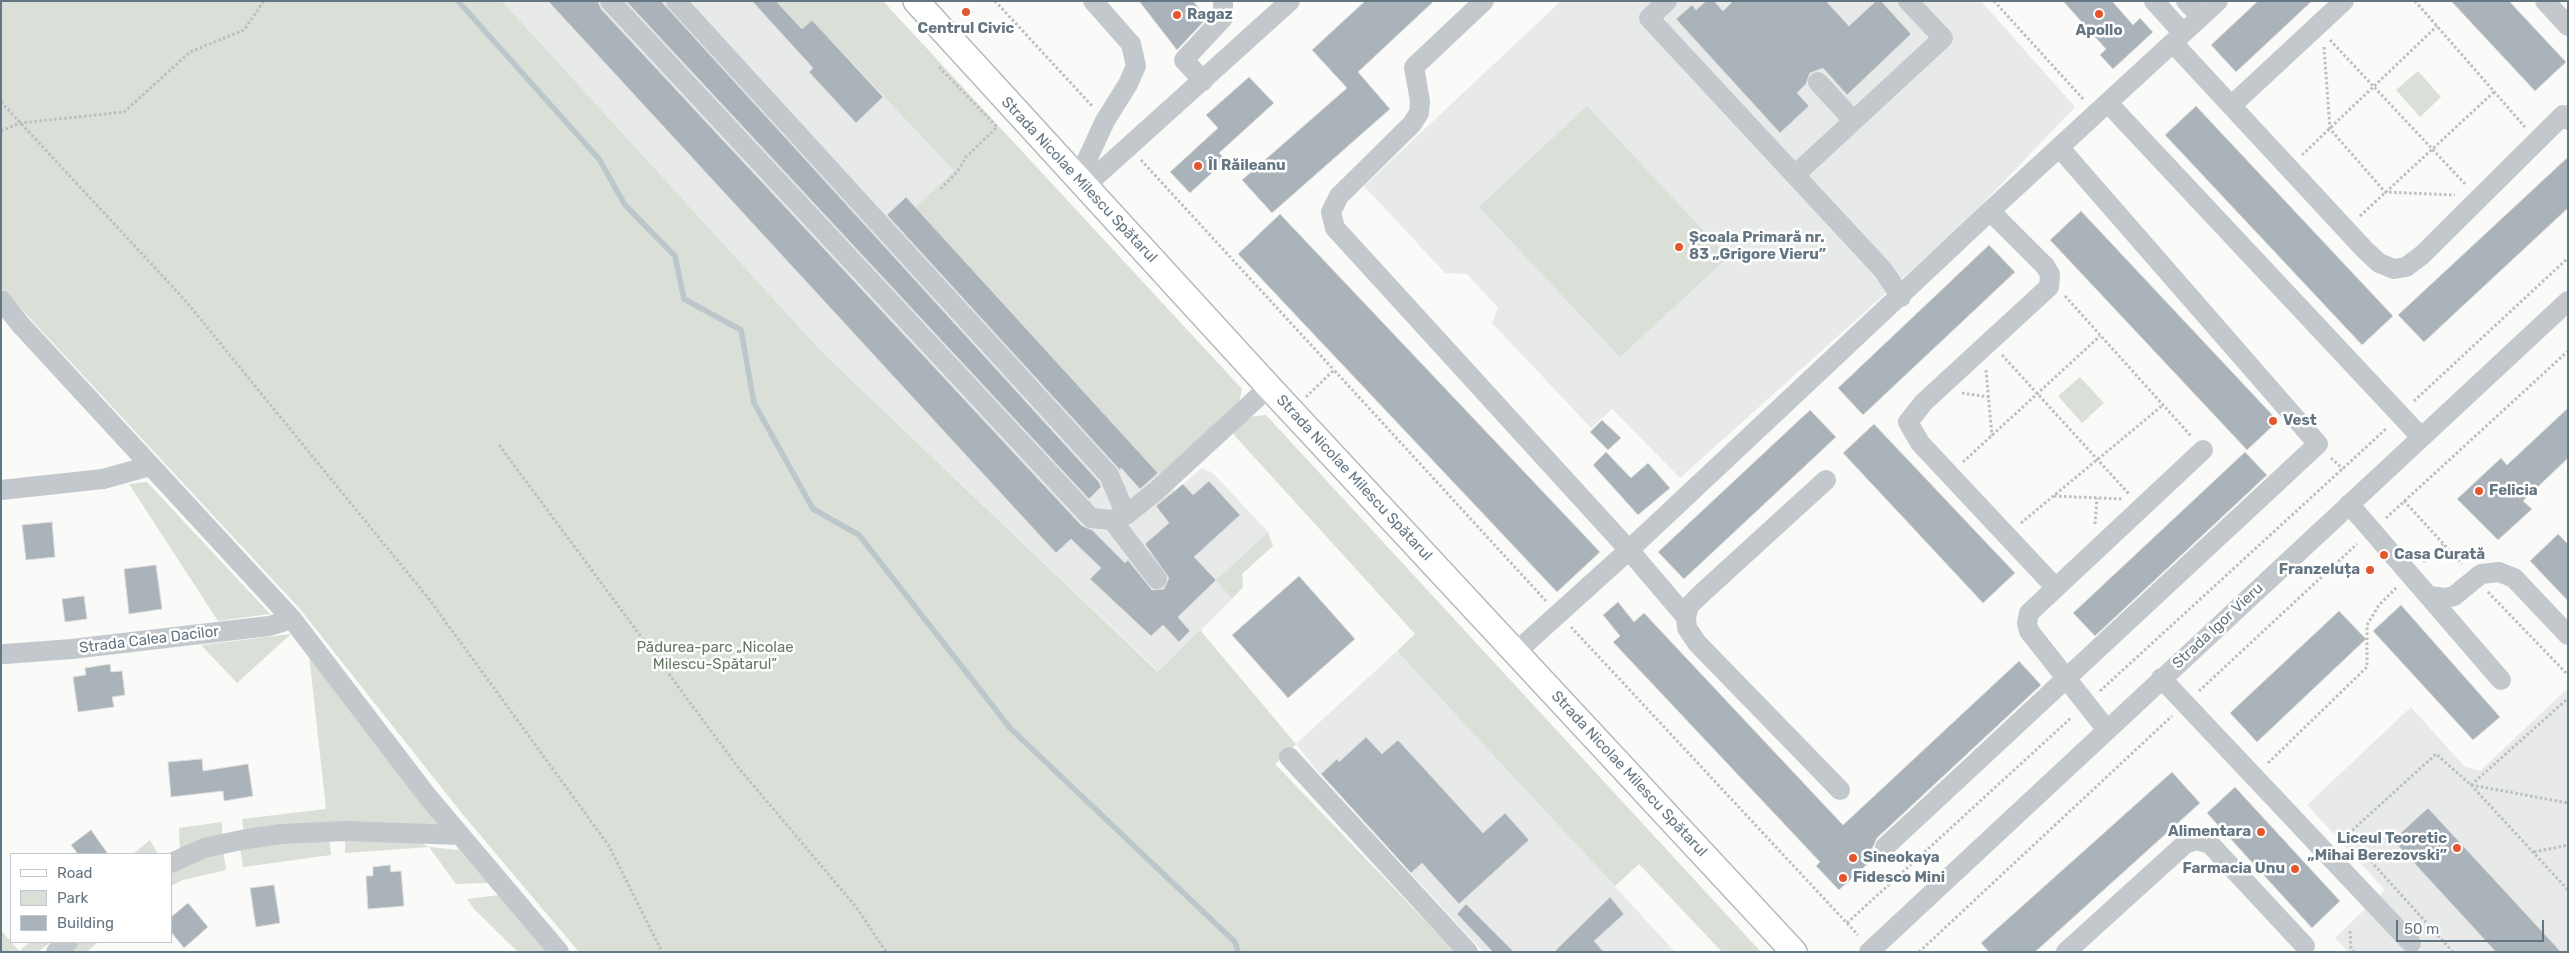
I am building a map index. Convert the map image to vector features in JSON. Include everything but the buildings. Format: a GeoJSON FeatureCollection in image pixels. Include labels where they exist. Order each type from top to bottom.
{"type":"FeatureCollection","features":[{"type":"Feature","properties":{"kind":"main road","name":"Strada Nicolae Milescu Spătarul"},"geometry":{"type":"LineString","coordinates":[[916,1],[1269,387],[1794,952]]}},
{"type":"Feature","properties":{"kind":"street"},"geometry":{"type":"LineString","coordinates":[[610,1],[1091,518],[1119,517],[1156,491],[1269,387]]}},
{"type":"Feature","properties":{"kind":"street"},"geometry":{"type":"LineString","coordinates":[[676,1],[1109,475],[1119,517],[1157,579]]}},
{"type":"Feature","properties":{"kind":"street"},"geometry":{"type":"LineString","coordinates":[[1085,186],[1086,162],[1105,121],[1128,84],[1136,66],[1131,44],[1092,1]]}},
{"type":"Feature","properties":{"kind":"street"},"geometry":{"type":"LineString","coordinates":[[1202,81],[1184,60],[1223,18],[1223,1]]}},
{"type":"Feature","properties":{"kind":"street"},"geometry":{"type":"LineString","coordinates":[[1085,186],[1290,1]]}},
{"type":"Feature","properties":{"kind":"street"},"geometry":{"type":"LineString","coordinates":[[1484,1],[1414,67],[1420,101],[1419,113],[1412,124],[1339,196],[1331,212],[1335,228],[1629,550],[1686,617]]}},
{"type":"Feature","properties":{"kind":"street"},"geometry":{"type":"LineString","coordinates":[[1666,1],[1649,18],[1883,270],[1901,297]]}},
{"type":"Feature","properties":{"kind":"street"},"geometry":{"type":"LineString","coordinates":[[1795,175],[1943,38],[1908,1]]}},
{"type":"Feature","properties":{"kind":"street"},"geometry":{"type":"LineString","coordinates":[[2154,1],[2178,38],[2231,106],[2379,263],[2394,269],[2406,267],[2422,255],[2477,197],[2566,115]]}},
{"type":"Feature","properties":{"kind":"street"},"geometry":{"type":"LineString","coordinates":[[2186,1],[2201,17]]}},
{"type":"Feature","properties":{"kind":"street"},"geometry":{"type":"LineString","coordinates":[[1516,652],[1629,550],[1901,297],[1990,211],[2218,1]]}},
{"type":"Feature","properties":{"kind":"street"},"geometry":{"type":"LineString","coordinates":[[2231,106],[2320,29],[2344,1]]}},
{"type":"Feature","properties":{"kind":"street"},"geometry":{"type":"LineString","coordinates":[[2545,1],[2568,26]]}},
{"type":"Feature","properties":{"kind":"street"},"geometry":{"type":"LineString","coordinates":[[1818,82],[1853,120]]}},
{"type":"Feature","properties":{"kind":"street"},"geometry":{"type":"LineString","coordinates":[[2108,102],[2420,437]]}},
{"type":"Feature","properties":{"kind":"street"},"geometry":{"type":"LineString","coordinates":[[1885,847],[2318,444],[2059,147]]}},
{"type":"Feature","properties":{"kind":"street"},"geometry":{"type":"LineString","coordinates":[[1990,211],[2044,266],[2050,280],[2049,287],[1924,402],[1908,422],[1912,433],[1920,442],[2056,587]]}},
{"type":"Feature","properties":{"kind":"street"},"geometry":{"type":"LineString","coordinates":[[1,300],[11,325],[150,466],[292,619],[428,798],[559,952]]}},
{"type":"Feature","properties":{"kind":"street","name":"Strada Igor Vieru"},"geometry":{"type":"LineString","coordinates":[[1870,950],[2568,301]]}},
{"type":"Feature","properties":{"kind":"street"},"geometry":{"type":"LineString","coordinates":[[2107,730],[2029,631],[2027,622],[2029,613],[2203,450]]}},
{"type":"Feature","properties":{"kind":"street"},"geometry":{"type":"LineString","coordinates":[[1,490],[103,479],[150,466]]}},
{"type":"Feature","properties":{"kind":"street"},"geometry":{"type":"LineString","coordinates":[[1826,480],[1701,594],[1689,606],[1686,617],[1687,628],[1697,643],[1840,790]]}},
{"type":"Feature","properties":{"kind":"street"},"geometry":{"type":"LineString","coordinates":[[2349,504],[2501,680]]}},
{"type":"Feature","properties":{"kind":"street"},"geometry":{"type":"LineString","coordinates":[[2429,596],[2446,598],[2454,596],[2481,574],[2499,572],[2514,578],[2568,635]]}},
{"type":"Feature","properties":{"kind":"street","name":"Strada Calea Dacilor"},"geometry":{"type":"LineString","coordinates":[[5,654],[72,650],[269,626],[292,619]]}},
{"type":"Feature","properties":{"kind":"street"},"geometry":{"type":"LineString","coordinates":[[2161,678],[2411,943]]}},
{"type":"Feature","properties":{"kind":"street"},"geometry":{"type":"LineString","coordinates":[[1289,757],[1468,952]]}},
{"type":"Feature","properties":{"kind":"street"},"geometry":{"type":"LineString","coordinates":[[173,862],[204,848],[246,838],[282,834],[345,831],[460,835]]}},
{"type":"Feature","properties":{"kind":"street"},"geometry":{"type":"LineString","coordinates":[[2066,952],[2185,844],[2196,840],[2210,844],[2305,946]]}},
{"type":"Feature","properties":{"kind":"street"},"geometry":{"type":"LineString","coordinates":[[56,952],[67,943]]}},
{"type":"Feature","properties":{"kind":"path"},"geometry":{"type":"LineString","coordinates":[[1,131],[20,123],[124,112],[190,52],[244,30],[264,1]]}},
{"type":"Feature","properties":{"kind":"path"},"geometry":{"type":"LineString","coordinates":[[995,1],[1105,121]]}},
{"type":"Feature","properties":{"kind":"path"},"geometry":{"type":"LineString","coordinates":[[2415,1],[2522,124],[2539,139]]}},
{"type":"Feature","properties":{"kind":"path"},"geometry":{"type":"LineString","coordinates":[[2288,168],[2437,26]]}},
{"type":"Feature","properties":{"kind":"path"},"geometry":{"type":"LineString","coordinates":[[2320,29],[2477,197]]}},
{"type":"Feature","properties":{"kind":"path"},"geometry":{"type":"LineString","coordinates":[[2320,29],[2330,128],[2385,192],[2477,197]]}},
{"type":"Feature","properties":{"kind":"path"},"geometry":{"type":"LineString","coordinates":[[939,67],[996,127],[966,157],[957,172],[940,190]]}},
{"type":"Feature","properties":{"kind":"path"},"geometry":{"type":"LineString","coordinates":[[2346,229],[2494,92]]}},
{"type":"Feature","properties":{"kind":"path"},"geometry":{"type":"LineString","coordinates":[[1,102],[184,299],[430,600],[609,846],[662,952]]}},
{"type":"Feature","properties":{"kind":"path"},"geometry":{"type":"LineString","coordinates":[[1129,147],[1558,614],[1848,923],[1870,950]]}},
{"type":"Feature","properties":{"kind":"path"},"geometry":{"type":"LineString","coordinates":[[1848,923],[2344,469],[2399,414],[2568,258]]}},
{"type":"Feature","properties":{"kind":"path"},"geometry":{"type":"LineString","coordinates":[[2050,280],[2203,450]]}},
{"type":"Feature","properties":{"kind":"path"},"geometry":{"type":"LineString","coordinates":[[1950,474],[2100,336]]}},
{"type":"Feature","properties":{"kind":"path"},"geometry":{"type":"LineString","coordinates":[[1987,345],[2037,394],[2134,499],[2053,496]]}},
{"type":"Feature","properties":{"kind":"path"},"geometry":{"type":"LineString","coordinates":[[1987,345],[1992,436]]}},
{"type":"Feature","properties":{"kind":"path"},"geometry":{"type":"LineString","coordinates":[[1919,952],[2372,530],[2568,351]]}},
{"type":"Feature","properties":{"kind":"path"},"geometry":{"type":"LineString","coordinates":[[1292,411],[1334,370]]}},
{"type":"Feature","properties":{"kind":"path"},"geometry":{"type":"LineString","coordinates":[[2006,534],[2163,405]]}},
{"type":"Feature","properties":{"kind":"path"},"geometry":{"type":"LineString","coordinates":[[499,445],[737,766],[857,908],[886,952]]}},
{"type":"Feature","properties":{"kind":"path"},"geometry":{"type":"LineString","coordinates":[[2328,456],[2344,469]]}},
{"type":"Feature","properties":{"kind":"path"},"geometry":{"type":"LineString","coordinates":[[2254,776],[2367,667],[2367,625]]}},
{"type":"Feature","properties":{"kind":"path"},"geometry":{"type":"LineString","coordinates":[[2471,785],[2565,701],[2568,704]]}},
{"type":"Feature","properties":{"kind":"path"},"geometry":{"type":"LineString","coordinates":[[2453,952],[2348,835],[2436,754],[2471,785],[2568,890]]}},
{"type":"Feature","properties":{"kind":"path"},"geometry":{"type":"LineString","coordinates":[[2471,785],[2568,803]]}},
{"type":"Feature","properties":{"kind":"path"},"geometry":{"type":"LineString","coordinates":[[2534,853],[2568,845]]}},
{"type":"Feature","properties":{"kind":"path"},"geometry":{"type":"LineString","coordinates":[[2350,931],[2351,948],[2354,952]]}},
{"type":"Feature","properties":{"kind":"shaded area"},"geometry":{"type":"Polygon","coordinates":[[[502,1],[776,1],[802,29],[812,20],[954,171],[915,207],[1175,491],[1202,468],[1213,473],[1268,532],[1216,580],[1232,599],[1159,672],[821,351],[502,1]]]}},
{"type":"Feature","properties":{"kind":"shaded area","name":"Școala Primară nr. 83 „Grigore Vieru”"},"geometry":{"type":"Polygon","coordinates":[[[1561,1],[1981,1],[2075,107],[1966,221],[1680,478],[1612,409],[1591,428],[1492,323],[1498,308],[1467,274],[1445,273],[1364,186],[1561,1]]]}},
{"type":"Feature","properties":{"kind":"shaded area"},"geometry":{"type":"Polygon","coordinates":[[[1397,651],[1675,952],[1483,952],[1320,774],[1296,744],[1397,651]]]}},
{"type":"Feature","properties":{"kind":"shaded area","name":"Liceul Teoretic „Mihai Berezovski”"},"geometry":{"type":"Polygon","coordinates":[[[2568,688],[2568,952],[2348,952],[2335,938],[2385,890],[2307,805],[2411,707],[2464,766],[2480,771],[2568,688]]]}},
{"type":"Feature","properties":{"kind":"green space","name":"Pădurea-parc „Nicolae Milescu-Spătarul”"},"geometry":{"type":"Polygon","coordinates":[[[1,1],[502,1],[821,351],[1158,672],[1200,630],[1296,744],[1275,764],[1455,952],[579,952],[464,816],[300,609],[1,287],[1,1]]]}},
{"type":"Feature","properties":{"kind":"green space"},"geometry":{"type":"Polygon","coordinates":[[[776,1],[883,1],[1242,389],[1239,403],[1161,476],[915,207],[954,171],[812,20],[802,29],[776,1]]]}},
{"type":"Feature","properties":{"kind":"green space"},"geometry":{"type":"Polygon","coordinates":[[[2418,71],[2441,97],[2420,117],[2396,90],[2418,71]]]}},
{"type":"Feature","properties":{"kind":"green space"},"geometry":{"type":"Polygon","coordinates":[[[1587,106],[1728,257],[1620,357],[1479,207],[1587,106]]]}},
{"type":"Feature","properties":{"kind":"green space"},"geometry":{"type":"Polygon","coordinates":[[[2080,377],[2104,403],[2082,423],[2058,396],[2080,377]]]}},
{"type":"Feature","properties":{"kind":"green space"},"geometry":{"type":"Polygon","coordinates":[[[1266,415],[1761,952],[1722,952],[1639,864],[1615,886],[1397,651],[1415,634],[1235,436],[1233,432],[1248,417],[1266,415]]]}},
{"type":"Feature","properties":{"kind":"green space"},"geometry":{"type":"Polygon","coordinates":[[[147,482],[270,614],[218,621],[129,484],[147,482]]]}},
{"type":"Feature","properties":{"kind":"green space"},"geometry":{"type":"Polygon","coordinates":[[[1268,532],[1273,546],[1242,574],[1243,587],[1232,599],[1216,580],[1268,532]]]}},
{"type":"Feature","properties":{"kind":"green space"},"geometry":{"type":"Polygon","coordinates":[[[291,634],[237,683],[201,645],[291,634]]]}},
{"type":"Feature","properties":{"kind":"green space"},"geometry":{"type":"Polygon","coordinates":[[[309,655],[440,827],[244,833],[242,819],[326,809],[309,655]]]}},
{"type":"Feature","properties":{"kind":"green space"},"geometry":{"type":"Polygon","coordinates":[[[222,822],[222,837],[180,851],[179,828],[222,822]]]}},
{"type":"Feature","properties":{"kind":"green space"},"geometry":{"type":"Polygon","coordinates":[[[329,839],[331,855],[243,867],[240,846],[329,839]]]}},
{"type":"Feature","properties":{"kind":"green space"},"geometry":{"type":"Polygon","coordinates":[[[345,839],[420,842],[429,847],[345,853],[345,839]]]}},
{"type":"Feature","properties":{"kind":"green space"},"geometry":{"type":"Polygon","coordinates":[[[150,840],[157,853],[134,853],[150,840]]]}},
{"type":"Feature","properties":{"kind":"green space"},"geometry":{"type":"Polygon","coordinates":[[[429,847],[459,850],[488,883],[456,884],[429,847]]]}},
{"type":"Feature","properties":{"kind":"green space"},"geometry":{"type":"Polygon","coordinates":[[[223,850],[226,870],[183,880],[172,886],[172,871],[223,850]]]}},
{"type":"Feature","properties":{"kind":"green space"},"geometry":{"type":"Polygon","coordinates":[[[499,895],[552,952],[518,952],[474,909],[467,899],[499,895]]]}},
{"type":"Feature","properties":{"kind":"green space"},"geometry":{"type":"Polygon","coordinates":[[[1,930],[10,943],[19,951],[29,943],[50,943],[38,952],[1,952],[1,930]]]}},
{"type":"Feature","properties":{"kind":"green space"},"geometry":{"type":"Polygon","coordinates":[[[76,943],[97,943],[87,952],[65,952],[76,943]]]}},
{"type":"Feature","properties":{"kind":"waterway"},"geometry":{"type":"LineString","coordinates":[[458,1],[599,159],[625,205],[675,256],[684,299],[741,330],[754,403],[813,509],[859,535],[1010,728],[1235,942],[1238,952]]}},
{"type":"Feature","properties":{"kind":"place","name":"Centrul Civic"},"geometry":{"type":"Point","coordinates":[966,12]}},
{"type":"Feature","properties":{"kind":"place","name":"Apollo"},"geometry":{"type":"Point","coordinates":[2099,14]}},
{"type":"Feature","properties":{"kind":"place","name":"Ragaz"},"geometry":{"type":"Point","coordinates":[1177,15]}},
{"type":"Feature","properties":{"kind":"place","name":"ÎI Răileanu"},"geometry":{"type":"Point","coordinates":[1198,166]}},
{"type":"Feature","properties":{"kind":"place","name":"Școala Primară nr. 83 „Grigore Vieru”"},"geometry":{"type":"Point","coordinates":[1679,247]}},
{"type":"Feature","properties":{"kind":"place","name":"Vest"},"geometry":{"type":"Point","coordinates":[2273,421]}},
{"type":"Feature","properties":{"kind":"place","name":"Felicia"},"geometry":{"type":"Point","coordinates":[2479,491]}},
{"type":"Feature","properties":{"kind":"place","name":"Casa Curată"},"geometry":{"type":"Point","coordinates":[2384,555]}},
{"type":"Feature","properties":{"kind":"place","name":"Franzeluța"},"geometry":{"type":"Point","coordinates":[2370,570]}},
{"type":"Feature","properties":{"kind":"place","name":"Alimentara"},"geometry":{"type":"Point","coordinates":[2261,832]}},
{"type":"Feature","properties":{"kind":"place","name":"Liceul Teoretic „Mihai Berezovski”"},"geometry":{"type":"Point","coordinates":[2457,848]}},
{"type":"Feature","properties":{"kind":"place","name":"Sineokaya"},"geometry":{"type":"Point","coordinates":[1853,858]}},
{"type":"Feature","properties":{"kind":"place","name":"Farmacia Unu"},"geometry":{"type":"Point","coordinates":[2295,869]}},
{"type":"Feature","properties":{"kind":"place","name":"Fidesco Mini"},"geometry":{"type":"Point","coordinates":[1843,878]}}]}
